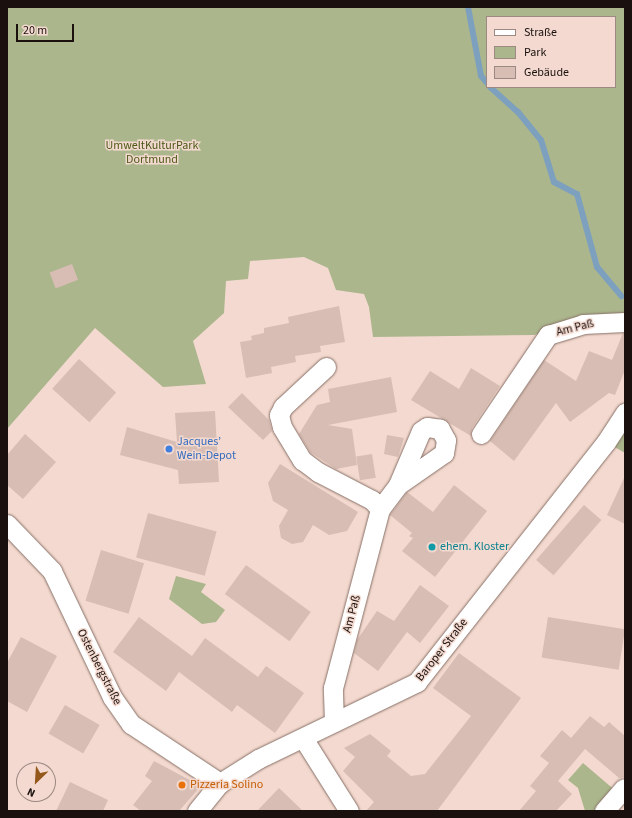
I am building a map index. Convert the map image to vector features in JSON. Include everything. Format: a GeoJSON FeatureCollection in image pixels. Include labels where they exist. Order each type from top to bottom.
{"type":"FeatureCollection","features":[{"type":"Feature","properties":{"kind":"street","name":"Am Paß"},"geometry":{"type":"LineString","coordinates":[[481,434],[548,335],[583,324],[625,322]]}},
{"type":"Feature","properties":{"kind":"street"},"geometry":{"type":"LineString","coordinates":[[326,367],[283,407],[279,415],[282,428],[302,460],[318,472],[372,500],[380,508]]}},
{"type":"Feature","properties":{"kind":"street","name":"Baroper Straße"},"geometry":{"type":"LineString","coordinates":[[197,811],[220,783],[258,759],[418,682],[606,442],[625,413]]}},
{"type":"Feature","properties":{"kind":"street","name":"Am Paß"},"geometry":{"type":"LineString","coordinates":[[334,722],[333,688],[380,508],[398,485]]}},
{"type":"Feature","properties":{"kind":"street","name":"Ostenbergstraße"},"geometry":{"type":"LineString","coordinates":[[7,524],[52,571],[112,697],[131,724],[220,783]]}},
{"type":"Feature","properties":{"kind":"street"},"geometry":{"type":"LineString","coordinates":[[303,738],[350,811]]}},
{"type":"Feature","properties":{"kind":"street"},"geometry":{"type":"LineString","coordinates":[[604,811],[624,788]]}},
{"type":"Feature","properties":{"kind":"green space","name":"UmweltKulturPark Dortmund"},"geometry":{"type":"Polygon","coordinates":[[[7,7],[625,7],[625,322],[583,324],[534,335],[373,337],[369,307],[364,294],[336,290],[328,268],[304,257],[250,261],[248,279],[226,281],[224,313],[193,341],[206,384],[163,387],[95,328],[7,429],[7,7]]]}},
{"type":"Feature","properties":{"kind":"green space"},"geometry":{"type":"Polygon","coordinates":[[[625,413],[625,453],[606,442],[625,413]]]}},
{"type":"Feature","properties":{"kind":"green space"},"geometry":{"type":"Polygon","coordinates":[[[176,576],[206,584],[201,592],[225,610],[216,622],[202,624],[169,599],[176,576]]]}},
{"type":"Feature","properties":{"kind":"green space"},"geometry":{"type":"Polygon","coordinates":[[[583,763],[617,792],[600,811],[585,811],[578,788],[568,780],[583,763]]]}},
{"type":"Feature","properties":{"kind":"building"},"geometry":{"type":"Polygon","coordinates":[[[72,264],[78,280],[56,288],[50,273],[72,264]]]}},
{"type":"Feature","properties":{"kind":"building"},"geometry":{"type":"Polygon","coordinates":[[[339,306],[345,342],[320,346],[321,352],[295,356],[296,362],[271,367],[272,373],[246,378],[240,342],[252,340],[251,336],[264,333],[264,328],[289,323],[288,317],[339,306]]]}},
{"type":"Feature","properties":{"kind":"building"},"geometry":{"type":"Polygon","coordinates":[[[623,333],[625,333],[625,370],[615,395],[609,393],[570,422],[556,403],[514,461],[490,441],[544,360],[576,381],[589,351],[612,360],[623,333]]]}},
{"type":"Feature","properties":{"kind":"building"},"geometry":{"type":"Polygon","coordinates":[[[79,359],[116,392],[89,422],[52,389],[79,359]]]}},
{"type":"Feature","properties":{"kind":"building"},"geometry":{"type":"Polygon","coordinates":[[[471,368],[500,386],[472,428],[471,436],[411,400],[430,371],[459,389],[471,368]]]}},
{"type":"Feature","properties":{"kind":"building"},"geometry":{"type":"Polygon","coordinates":[[[391,377],[397,412],[328,425],[352,429],[357,465],[336,469],[310,452],[299,434],[317,405],[330,402],[328,389],[391,377]]]}},
{"type":"Feature","properties":{"kind":"building"},"geometry":{"type":"Polygon","coordinates":[[[242,393],[269,420],[272,431],[263,440],[228,407],[242,393]]]}},
{"type":"Feature","properties":{"kind":"building","name":"Jacques’ Wein-Depot"},"geometry":{"type":"Polygon","coordinates":[[[215,411],[219,482],[179,484],[178,470],[120,455],[127,427],[177,442],[175,413],[215,411]]]}},
{"type":"Feature","properties":{"kind":"building"},"geometry":{"type":"Polygon","coordinates":[[[25,434],[56,462],[23,499],[7,485],[7,455],[25,434]]]}},
{"type":"Feature","properties":{"kind":"building"},"geometry":{"type":"Polygon","coordinates":[[[387,435],[404,438],[398,457],[384,454],[387,435]]]}},
{"type":"Feature","properties":{"kind":"building"},"geometry":{"type":"Polygon","coordinates":[[[372,454],[376,478],[360,480],[356,457],[372,454]]]}},
{"type":"Feature","properties":{"kind":"building"},"geometry":{"type":"Polygon","coordinates":[[[280,464],[358,512],[347,531],[329,535],[313,525],[303,542],[292,544],[281,538],[279,526],[288,510],[273,501],[268,483],[280,464]]]}},
{"type":"Feature","properties":{"kind":"building"},"geometry":{"type":"Polygon","coordinates":[[[625,476],[625,524],[607,515],[625,476]]]}},
{"type":"Feature","properties":{"kind":"building"},"geometry":{"type":"Polygon","coordinates":[[[454,485],[487,511],[435,577],[402,551],[413,538],[409,536],[412,533],[390,515],[407,492],[433,512],[454,485]]]}},
{"type":"Feature","properties":{"kind":"building"},"geometry":{"type":"Polygon","coordinates":[[[584,505],[601,520],[553,575],[536,560],[584,505]]]}},
{"type":"Feature","properties":{"kind":"building"},"geometry":{"type":"Polygon","coordinates":[[[148,513],[217,531],[205,576],[136,557],[148,513]]]}},
{"type":"Feature","properties":{"kind":"building"},"geometry":{"type":"Polygon","coordinates":[[[101,550],[144,563],[129,614],[86,601],[101,550]]]}},
{"type":"Feature","properties":{"kind":"building"},"geometry":{"type":"Polygon","coordinates":[[[246,565],[311,612],[290,641],[225,594],[246,565]]]}},
{"type":"Feature","properties":{"kind":"building"},"geometry":{"type":"Polygon","coordinates":[[[420,585],[449,606],[420,643],[407,632],[378,671],[354,653],[357,640],[377,611],[394,621],[420,585]]]}},
{"type":"Feature","properties":{"kind":"building"},"geometry":{"type":"Polygon","coordinates":[[[139,617],[192,656],[205,638],[258,677],[266,666],[304,693],[275,733],[237,705],[232,712],[179,672],[166,691],[113,652],[139,617]]]}},
{"type":"Feature","properties":{"kind":"building"},"geometry":{"type":"Polygon","coordinates":[[[548,617],[625,629],[619,670],[542,657],[548,617]]]}},
{"type":"Feature","properties":{"kind":"building"},"geometry":{"type":"Polygon","coordinates":[[[21,637],[57,656],[27,712],[7,701],[7,663],[21,637]]]}},
{"type":"Feature","properties":{"kind":"building"},"geometry":{"type":"Polygon","coordinates":[[[459,653],[521,698],[437,811],[366,811],[374,802],[343,771],[355,757],[344,748],[370,734],[391,751],[387,756],[411,776],[425,774],[471,716],[433,688],[459,653]]]}},
{"type":"Feature","properties":{"kind":"building"},"geometry":{"type":"Polygon","coordinates":[[[65,705],[100,725],[83,754],[48,734],[65,705]]]}},
{"type":"Feature","properties":{"kind":"building"},"geometry":{"type":"Polygon","coordinates":[[[590,716],[604,727],[609,722],[625,736],[625,777],[619,778],[585,749],[558,781],[572,794],[556,811],[519,811],[536,791],[530,786],[549,763],[540,756],[562,730],[571,738],[590,716]]]}},
{"type":"Feature","properties":{"kind":"building"},"geometry":{"type":"Polygon","coordinates":[[[154,761],[201,786],[179,811],[141,811],[133,805],[152,781],[145,776],[154,761]]]}},
{"type":"Feature","properties":{"kind":"building"},"geometry":{"type":"Polygon","coordinates":[[[70,782],[108,800],[103,811],[56,811],[70,782]]]}},
{"type":"Feature","properties":{"kind":"building"},"geometry":{"type":"Polygon","coordinates":[[[279,788],[303,811],[257,811],[279,788]]]}},
{"type":"Feature","properties":{"kind":"waterway"},"geometry":{"type":"LineString","coordinates":[[468,7],[481,76],[486,82]]}},
{"type":"Feature","properties":{"kind":"waterway"},"geometry":{"type":"LineString","coordinates":[[491,88],[518,112],[541,140],[554,182],[577,194],[597,267],[621,296]]}},
{"type":"Feature","properties":{"kind":"place","name":"Jacques’ Wein-Depot"},"geometry":{"type":"Point","coordinates":[169,449]}},
{"type":"Feature","properties":{"kind":"place","name":"ehem. Kloster"},"geometry":{"type":"Point","coordinates":[432,547]}},
{"type":"Feature","properties":{"kind":"place","name":"Pizzeria Solino"},"geometry":{"type":"Point","coordinates":[182,785]}}]}
